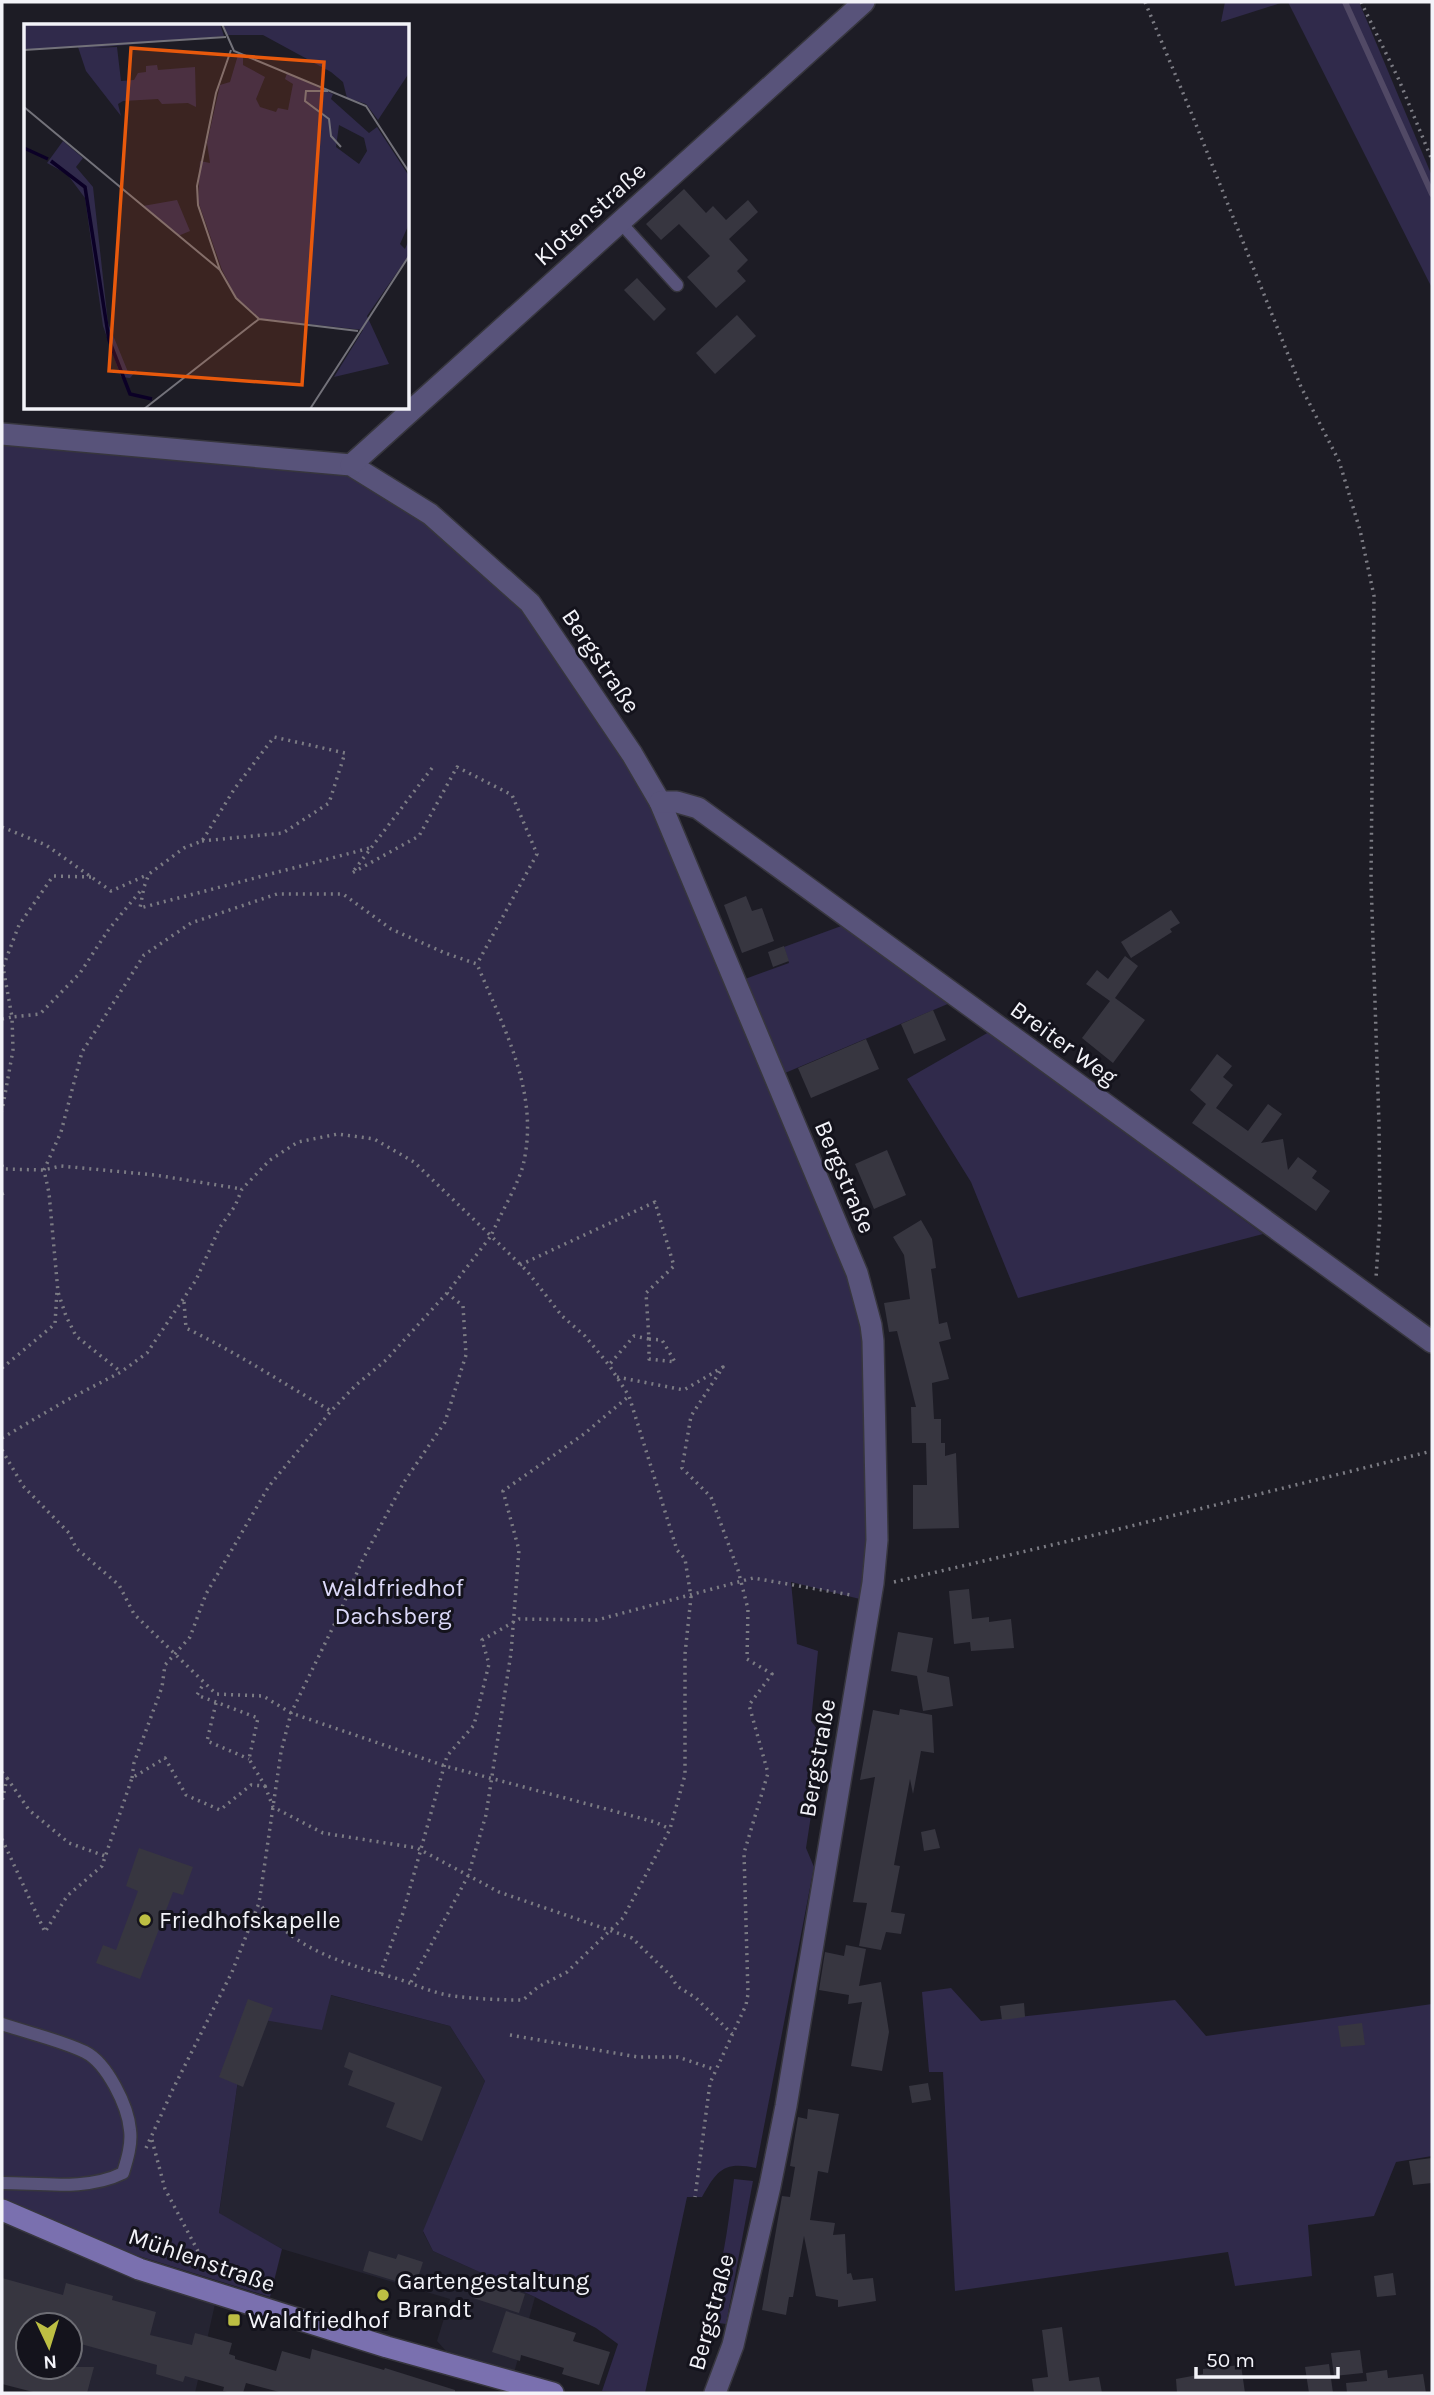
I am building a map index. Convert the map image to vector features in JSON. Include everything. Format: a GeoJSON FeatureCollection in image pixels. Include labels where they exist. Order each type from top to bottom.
{"type":"FeatureCollection","features":[{"type":"Feature","properties":{"kind":"street","name":"Klotenstraße"},"geometry":{"type":"LineString","coordinates":[[351,465],[864,2]]}},
{"type":"Feature","properties":{"kind":"street","name":"Bergstraße"},"geometry":{"type":"LineString","coordinates":[[2,434],[351,465],[430,514],[530,603],[632,754],[660,802],[845,1242],[865,1301],[873,1341],[877,1540],[873,1583],[773,2172],[733,2346],[715,2393]]}},
{"type":"Feature","properties":{"kind":"street","name":"Breiter Weg"},"geometry":{"type":"LineString","coordinates":[[660,802],[677,802],[698,808],[1432,1342]]}},
{"type":"Feature","properties":{"kind":"street","name":"Mühlenstraße"},"geometry":{"type":"LineString","coordinates":[[2,2210],[139,2269],[387,2347],[552,2393]]}},
{"type":"Feature","properties":{"kind":"lane"},"geometry":{"type":"LineString","coordinates":[[620,222],[677,285]]}},
{"type":"Feature","properties":{"kind":"lane"},"geometry":{"type":"LineString","coordinates":[[2,2024],[86,2052],[102,2065],[121,2099],[131,2130],[128,2159],[123,2173],[109,2180],[86,2184],[2,2183]]}},
{"type":"Feature","properties":{"kind":"path"},"geometry":{"type":"LineString","coordinates":[[1144,2],[1194,117],[1301,387],[1339,461],[1360,530],[1374,596],[1371,880],[1380,1204],[1375,1301]]}},
{"type":"Feature","properties":{"kind":"path"},"geometry":{"type":"LineString","coordinates":[[1361,2],[1399,80],[1432,160]]}},
{"type":"Feature","properties":{"kind":"path"},"geometry":{"type":"LineString","coordinates":[[2,827],[46,845],[111,891],[149,874],[184,848],[202,841],[283,833],[329,803],[345,753],[274,737],[235,788],[202,841]]}},
{"type":"Feature","properties":{"kind":"path"},"geometry":{"type":"LineString","coordinates":[[432,768],[352,873],[419,836],[457,767],[512,795],[537,854],[477,964]]}},
{"type":"Feature","properties":{"kind":"path"},"geometry":{"type":"LineString","coordinates":[[149,874],[140,908],[370,848]]}},
{"type":"Feature","properties":{"kind":"path"},"geometry":{"type":"LineString","coordinates":[[3,967],[19,925],[53,876],[91,877]]}},
{"type":"Feature","properties":{"kind":"path"},"geometry":{"type":"LineString","coordinates":[[2,1019],[40,1014],[80,973],[109,929],[144,887]]}},
{"type":"Feature","properties":{"kind":"path"},"geometry":{"type":"LineString","coordinates":[[2,1839],[45,1932],[67,1896],[102,1866],[124,1808],[134,1763],[162,1687],[165,1665],[190,1637],[206,1594],[269,1486],[331,1411],[386,1360],[447,1293],[491,1236],[524,1163],[528,1108],[516,1056],[477,964],[391,929],[342,894],[277,894],[191,923],[144,955],[82,1052],[61,1132],[44,1170],[49,1193],[58,1292],[66,1316],[76,1336],[121,1372]]}},
{"type":"Feature","properties":{"kind":"path"},"geometry":{"type":"LineString","coordinates":[[2,960],[12,1017],[13,1050],[2,1111]]}},
{"type":"Feature","properties":{"kind":"path"},"geometry":{"type":"LineString","coordinates":[[2,1438],[121,1372],[147,1353],[196,1280],[220,1227],[235,1206],[242,1189],[270,1160],[298,1142],[338,1134],[374,1139],[414,1162],[547,1294],[562,1316],[585,1336],[609,1365],[629,1396],[677,1550],[685,1559],[691,1597],[685,1654],[685,1775],[670,1829],[623,1918],[567,1972],[538,1987],[523,2000],[452,1996],[351,1966],[323,1955],[295,1938],[259,1903]]}},
{"type":"Feature","properties":{"kind":"path"},"geometry":{"type":"LineString","coordinates":[[2,1165],[4,1169],[44,1170],[61,1166],[155,1175],[242,1189]]}},
{"type":"Feature","properties":{"kind":"path"},"geometry":{"type":"LineString","coordinates":[[520,1265],[655,1202],[674,1266],[646,1293],[649,1339],[649,1359],[675,1362],[662,1340],[649,1339],[634,1336],[609,1365]]}},
{"type":"Feature","properties":{"kind":"path"},"geometry":{"type":"LineString","coordinates":[[2,1368],[55,1324],[57,1279],[58,1292]]}},
{"type":"Feature","properties":{"kind":"path"},"geometry":{"type":"LineString","coordinates":[[141,2156],[232,1972],[259,1903],[281,1752],[290,1713],[390,1507],[445,1422],[466,1355],[463,1306],[447,1293]]}},
{"type":"Feature","properties":{"kind":"path"},"geometry":{"type":"LineString","coordinates":[[183,1301],[186,1328],[233,1351],[331,1411]]}},
{"type":"Feature","properties":{"kind":"path"},"geometry":{"type":"LineString","coordinates":[[615,1377],[684,1390],[723,1367],[691,1416],[682,1468],[711,1497],[741,1581],[748,1609],[747,1659],[772,1674],[750,1705],[768,1773],[744,1853],[748,1994],[746,2005],[710,2083],[695,2197]]}},
{"type":"Feature","properties":{"kind":"path"},"geometry":{"type":"LineString","coordinates":[[411,1983],[468,1876],[486,1815],[511,1653],[519,1550],[503,1491],[584,1434],[629,1396]]}},
{"type":"Feature","properties":{"kind":"path"},"geometry":{"type":"LineString","coordinates":[[2,1450],[23,1486],[69,1533],[76,1548],[119,1585],[134,1614],[216,1694],[263,1696],[290,1713],[445,1766],[654,1822],[670,1829]]}},
{"type":"Feature","properties":{"kind":"path"},"geometry":{"type":"LineString","coordinates":[[873,1583],[888,1583],[1103,1533],[1432,1451]]}},
{"type":"Feature","properties":{"kind":"path"},"geometry":{"type":"LineString","coordinates":[[380,1974],[403,1913],[447,1756],[474,1725],[489,1664],[482,1640],[519,1619],[597,1620],[691,1597],[753,1578],[840,1594]]}},
{"type":"Feature","properties":{"kind":"path"},"geometry":{"type":"LineString","coordinates":[[204,1682],[197,1695],[258,1718],[249,1759]]}},
{"type":"Feature","properties":{"kind":"path"},"geometry":{"type":"LineString","coordinates":[[216,1703],[207,1741],[249,1759],[265,1786],[273,1807],[323,1833],[417,1848],[499,1892],[632,1938],[671,1976],[677,1986],[696,1998],[732,2034]]}},
{"type":"Feature","properties":{"kind":"path"},"geometry":{"type":"LineString","coordinates":[[132,1779],[165,1758],[186,1795],[220,1810],[251,1785],[265,1786]]}},
{"type":"Feature","properties":{"kind":"path"},"geometry":{"type":"LineString","coordinates":[[2,1772],[29,1810],[59,1835],[69,1843],[105,1856]]}},
{"type":"Feature","properties":{"kind":"path"},"geometry":{"type":"LineString","coordinates":[[2,1802],[7,1778]]}},
{"type":"Feature","properties":{"kind":"path"},"geometry":{"type":"LineString","coordinates":[[510,2035],[638,2057],[678,2057],[716,2070]]}},
{"type":"Feature","properties":{"kind":"path"},"geometry":{"type":"LineString","coordinates":[[151,2138],[165,2189],[204,2265],[224,2297]]}},
{"type":"Feature","properties":{"kind":"shaded area"},"geometry":{"type":"Polygon","coordinates":[[[330,1995],[450,2026],[485,2081],[423,2232],[433,2251],[535,2297],[514,2373],[446,2351],[437,2341],[450,2299],[282,2249],[219,2214],[247,2017],[330,1995]]]}},
{"type":"Feature","properties":{"kind":"shaded area"},"geometry":{"type":"Polygon","coordinates":[[[2,2219],[135,2280],[215,2304],[195,2393],[91,2393],[64,2381],[84,2381],[84,2311],[14,2311],[14,2359],[2,2353],[2,2219]]]}},
{"type":"Feature","properties":{"kind":"green space"},"geometry":{"type":"Polygon","coordinates":[[[1225,2],[1284,2],[1221,22],[1225,2]]]}},
{"type":"Feature","properties":{"kind":"green space"},"geometry":{"type":"Polygon","coordinates":[[[1288,2],[1359,2],[1432,176],[1432,288],[1288,2]]]}},
{"type":"Feature","properties":{"kind":"green space","name":"Waldfriedhof Dachsberg"},"geometry":{"type":"Polygon","coordinates":[[[2,443],[342,464],[447,536],[528,612],[652,803],[839,1244],[864,1325],[871,1539],[864,1600],[791,1582],[797,1644],[818,1651],[811,1721],[823,1737],[806,1848],[814,1867],[756,2168],[728,2167],[717,2175],[702,2197],[687,2197],[645,2393],[602,2391],[618,2344],[596,2328],[433,2251],[423,2231],[485,2081],[450,2026],[331,1995],[322,2030],[247,2017],[219,2213],[282,2249],[270,2297],[129,2253],[2,2198],[2,443]]]}},
{"type":"Feature","properties":{"kind":"green space"},"geometry":{"type":"Polygon","coordinates":[[[844,925],[950,1003],[785,1073],[745,979],[789,963],[784,947],[844,925]]]}},
{"type":"Feature","properties":{"kind":"green space"},"geometry":{"type":"Polygon","coordinates":[[[989,1032],[1263,1234],[1018,1298],[971,1182],[907,1079],[989,1032]]]}},
{"type":"Feature","properties":{"kind":"green space"},"geometry":{"type":"Polygon","coordinates":[[[951,1988],[981,2021],[1175,2000],[1206,2036],[1432,2004],[1432,2156],[1396,2162],[1374,2216],[1308,2225],[1312,2276],[1235,2286],[1228,2252],[955,2291],[943,2072],[929,2072],[922,1992],[951,1988]]]}},
{"type":"Feature","properties":{"kind":"green space"},"geometry":{"type":"Polygon","coordinates":[[[734,2179],[753,2181],[726,2324],[705,2321],[720,2268],[734,2179]]]}},
{"type":"Feature","properties":{"kind":"building"},"geometry":{"type":"Polygon","coordinates":[[[684,189],[706,213],[713,206],[726,220],[748,200],[758,212],[729,239],[748,260],[737,271],[746,281],[716,308],[687,277],[710,256],[679,224],[661,240],[646,224],[684,189]]]}},
{"type":"Feature","properties":{"kind":"building"},"geometry":{"type":"Polygon","coordinates":[[[637,278],[666,309],[654,321],[624,290],[637,278]]]}},
{"type":"Feature","properties":{"kind":"building"},"geometry":{"type":"Polygon","coordinates":[[[737,315],[756,336],[715,374],[696,353],[737,315]]]}},
{"type":"Feature","properties":{"kind":"building"},"geometry":{"type":"Polygon","coordinates":[[[746,896],[752,911],[762,908],[774,941],[742,953],[724,905],[746,896]]]}},
{"type":"Feature","properties":{"kind":"building"},"geometry":{"type":"Polygon","coordinates":[[[1171,910],[1180,923],[1170,929],[1172,932],[1131,958],[1121,942],[1171,910]]]}},
{"type":"Feature","properties":{"kind":"building"},"geometry":{"type":"Polygon","coordinates":[[[784,946],[789,961],[773,967],[768,952],[784,946]]]}},
{"type":"Feature","properties":{"kind":"building"},"geometry":{"type":"Polygon","coordinates":[[[1125,956],[1138,966],[1115,998],[1145,1020],[1113,1063],[1082,1038],[1110,1001],[1086,984],[1097,970],[1108,979],[1125,956]]]}},
{"type":"Feature","properties":{"kind":"building"},"geometry":{"type":"Polygon","coordinates":[[[933,1010],[946,1040],[914,1054],[901,1024],[933,1010]]]}},
{"type":"Feature","properties":{"kind":"building"},"geometry":{"type":"Polygon","coordinates":[[[866,1039],[879,1069],[811,1098],[798,1068],[866,1039]]]}},
{"type":"Feature","properties":{"kind":"building"},"geometry":{"type":"Polygon","coordinates":[[[1217,1054],[1232,1066],[1223,1077],[1233,1085],[1216,1108],[1248,1131],[1268,1104],[1282,1114],[1261,1143],[1283,1139],[1288,1170],[1298,1157],[1317,1171],[1312,1178],[1330,1191],[1316,1211],[1192,1123],[1206,1104],[1190,1090],[1217,1054]]]}},
{"type":"Feature","properties":{"kind":"building"},"geometry":{"type":"Polygon","coordinates":[[[887,1150],[906,1195],[874,1209],[855,1164],[887,1150]]]}},
{"type":"Feature","properties":{"kind":"building"},"geometry":{"type":"Polygon","coordinates":[[[921,1220],[932,1239],[936,1268],[931,1269],[939,1324],[947,1322],[951,1339],[939,1342],[949,1379],[932,1383],[934,1419],[941,1419],[941,1443],[945,1443],[945,1456],[956,1453],[959,1528],[913,1529],[913,1485],[927,1485],[926,1443],[912,1443],[911,1407],[916,1407],[897,1331],[889,1332],[884,1303],[910,1299],[904,1255],[893,1237],[921,1220]]]}},
{"type":"Feature","properties":{"kind":"building"},"geometry":{"type":"Polygon","coordinates":[[[969,1589],[972,1619],[989,1617],[989,1622],[1011,1619],[1014,1648],[971,1651],[970,1642],[954,1644],[949,1591],[969,1589]]]}},
{"type":"Feature","properties":{"kind":"building"},"geometry":{"type":"Polygon","coordinates":[[[898,1632],[933,1638],[927,1672],[949,1677],[953,1706],[923,1711],[917,1676],[891,1671],[898,1632]]]}},
{"type":"Feature","properties":{"kind":"building"},"geometry":{"type":"Polygon","coordinates":[[[900,1709],[932,1715],[934,1753],[921,1751],[913,1794],[910,1779],[894,1865],[900,1866],[891,1912],[905,1914],[901,1934],[886,1932],[881,1950],[859,1946],[867,1903],[853,1902],[875,1777],[860,1780],[873,1710],[899,1715],[900,1709]]]}},
{"type":"Feature","properties":{"kind":"building"},"geometry":{"type":"Polygon","coordinates":[[[935,1829],[940,1848],[924,1851],[921,1832],[935,1829]]]}},
{"type":"Feature","properties":{"kind":"building","name":"Friedhofskapelle"},"geometry":{"type":"Polygon","coordinates":[[[139,1848],[193,1867],[183,1895],[173,1892],[140,1979],[96,1963],[103,1945],[116,1950],[138,1891],[126,1886],[139,1848]]]}},
{"type":"Feature","properties":{"kind":"building"},"geometry":{"type":"Polygon","coordinates":[[[846,1945],[866,1949],[859,1986],[881,1982],[889,2032],[882,2071],[851,2066],[862,2002],[848,2004],[849,1995],[819,1990],[825,1952],[844,1956],[846,1945]]]}},
{"type":"Feature","properties":{"kind":"building"},"geometry":{"type":"Polygon","coordinates":[[[248,1999],[273,2008],[243,2087],[219,2077],[248,1999]]]}},
{"type":"Feature","properties":{"kind":"building"},"geometry":{"type":"Polygon","coordinates":[[[1024,2003],[1025,2017],[1002,2020],[1000,2006],[1024,2003]]]}},
{"type":"Feature","properties":{"kind":"building"},"geometry":{"type":"Polygon","coordinates":[[[1362,2023],[1365,2045],[1341,2047],[1338,2026],[1362,2023]]]}},
{"type":"Feature","properties":{"kind":"building"},"geometry":{"type":"Polygon","coordinates":[[[349,2052],[442,2087],[422,2141],[386,2127],[395,2103],[348,2085],[353,2071],[344,2067],[349,2052]]]}},
{"type":"Feature","properties":{"kind":"building"},"geometry":{"type":"Polygon","coordinates":[[[928,2083],[931,2100],[912,2103],[909,2086],[928,2083]]]}},
{"type":"Feature","properties":{"kind":"building"},"geometry":{"type":"Polygon","coordinates":[[[808,2109],[839,2114],[828,2173],[818,2171],[810,2220],[835,2223],[833,2235],[845,2234],[847,2274],[851,2273],[853,2280],[873,2278],[876,2301],[838,2307],[838,2300],[816,2296],[804,2236],[793,2297],[789,2297],[786,2315],[762,2310],[782,2196],[790,2197],[795,2167],[790,2166],[798,2117],[807,2119],[808,2109]]]}},
{"type":"Feature","properties":{"kind":"building"},"geometry":{"type":"Polygon","coordinates":[[[1432,2158],[1432,2183],[1413,2185],[1409,2161],[1432,2158]]]}},
{"type":"Feature","properties":{"kind":"building"},"geometry":{"type":"Polygon","coordinates":[[[369,2251],[396,2259],[398,2254],[423,2262],[415,2287],[363,2271],[369,2251]]]}},
{"type":"Feature","properties":{"kind":"building"},"geometry":{"type":"Polygon","coordinates":[[[1393,2273],[1396,2295],[1377,2297],[1374,2276],[1393,2273]]]}},
{"type":"Feature","properties":{"kind":"building"},"geometry":{"type":"Polygon","coordinates":[[[2,2278],[63,2295],[66,2283],[113,2296],[112,2300],[156,2312],[150,2335],[192,2345],[195,2333],[232,2343],[229,2354],[235,2356],[235,2359],[276,2371],[282,2351],[310,2359],[312,2349],[384,2370],[385,2368],[455,2390],[455,2393],[283,2393],[246,2383],[243,2393],[232,2393],[223,2391],[224,2387],[185,2376],[183,2382],[159,2375],[156,2374],[157,2365],[84,2345],[84,2311],[14,2311],[14,2381],[84,2381],[84,2367],[94,2367],[87,2393],[37,2393],[2,2384],[2,2278]]]}},
{"type":"Feature","properties":{"kind":"building"},"geometry":{"type":"Polygon","coordinates":[[[480,2279],[525,2294],[519,2313],[473,2298],[480,2279]]]}},
{"type":"Feature","properties":{"kind":"building"},"geometry":{"type":"Polygon","coordinates":[[[506,2311],[576,2333],[573,2341],[610,2352],[599,2385],[562,2374],[564,2368],[521,2355],[520,2361],[492,2352],[506,2311]]]}},
{"type":"Feature","properties":{"kind":"building"},"geometry":{"type":"Polygon","coordinates":[[[1062,2327],[1069,2381],[1099,2377],[1102,2393],[1034,2393],[1032,2379],[1048,2377],[1042,2330],[1062,2327]]]}},
{"type":"Feature","properties":{"kind":"building"},"geometry":{"type":"Polygon","coordinates":[[[1360,2350],[1363,2373],[1334,2376],[1331,2353],[1360,2350]]]}},
{"type":"Feature","properties":{"kind":"building"},"geometry":{"type":"Polygon","coordinates":[[[1329,2364],[1333,2393],[1309,2393],[1305,2367],[1329,2364]]]}},
{"type":"Feature","properties":{"kind":"building"},"geometry":{"type":"Polygon","coordinates":[[[1241,2365],[1245,2393],[1177,2393],[1176,2379],[1203,2374],[1203,2369],[1241,2365]]]}},
{"type":"Feature","properties":{"kind":"building"},"geometry":{"type":"Polygon","coordinates":[[[1387,2370],[1388,2378],[1423,2374],[1426,2393],[1347,2393],[1346,2383],[1367,2381],[1366,2373],[1387,2370]]]}},
{"type":"Feature","properties":{"kind":"waterway"},"geometry":{"type":"LineString","coordinates":[[1345,2],[1432,194]]}},
{"type":"Feature","properties":{"kind":"place","name":"Friedhofskapelle"},"geometry":{"type":"Point","coordinates":[145,1920]}},
{"type":"Feature","properties":{"kind":"place","name":"Gartengestaltung Brandt"},"geometry":{"type":"Point","coordinates":[383,2295]}},
{"type":"Feature","properties":{"kind":"place","name":"Waldfriedhof"},"geometry":{"type":"Point","coordinates":[234,2320]}}]}
